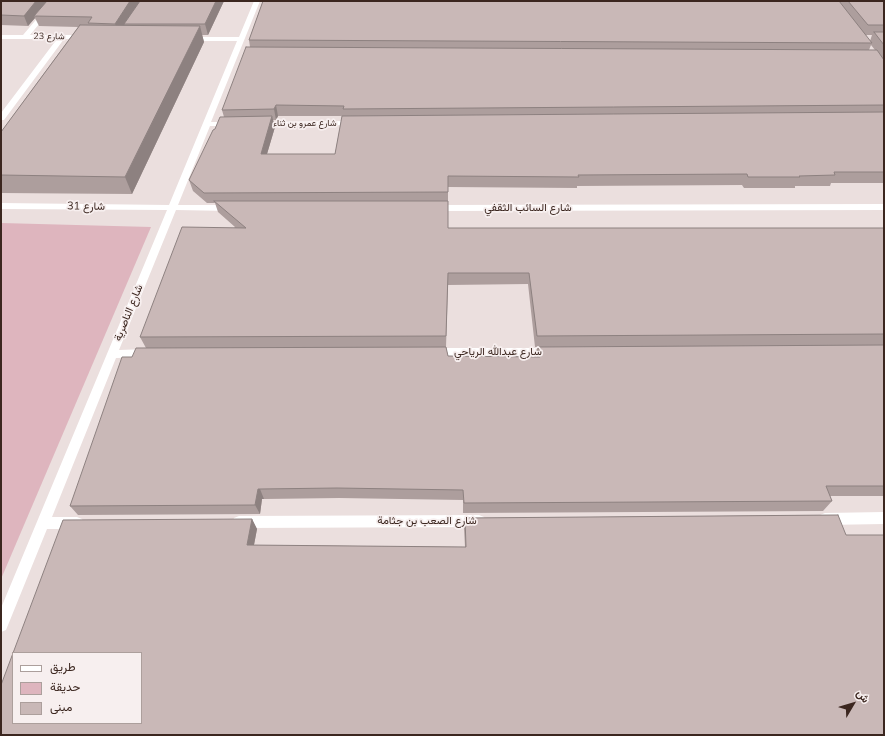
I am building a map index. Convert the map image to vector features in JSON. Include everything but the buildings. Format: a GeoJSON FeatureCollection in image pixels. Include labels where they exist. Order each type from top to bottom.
{"type":"FeatureCollection","features":[{"type":"Feature","properties":{"kind":"street"},"geometry":{"type":"LineString","coordinates":[[25,37],[55,1]]}},
{"type":"Feature","properties":{"kind":"street","name":"شارع الناصرية"},"geometry":{"type":"LineString","coordinates":[[1,625],[206,124],[239,54],[241,39],[257,1]]}},
{"type":"Feature","properties":{"kind":"street","name":"شارع 23"},"geometry":{"type":"LineString","coordinates":[[1,36],[91,38]]}},
{"type":"Feature","properties":{"kind":"street"},"geometry":{"type":"LineString","coordinates":[[1,118],[62,37]]}},
{"type":"Feature","properties":{"kind":"street"},"geometry":{"type":"LineString","coordinates":[[185,38],[241,39]]}},
{"type":"Feature","properties":{"kind":"street","name":"شارع عمرو بن ثناء"},"geometry":{"type":"LineString","coordinates":[[252,124],[367,123]]}},
{"type":"Feature","properties":{"kind":"street"},"geometry":{"type":"LineString","coordinates":[[206,124],[237,124]]}},
{"type":"Feature","properties":{"kind":"street","name":"شارع 31"},"geometry":{"type":"LineString","coordinates":[[1,206],[172,208]]}},
{"type":"Feature","properties":{"kind":"street","name":"شارع السائب الثقفي"},"geometry":{"type":"LineString","coordinates":[[427,208],[884,207]]}},
{"type":"Feature","properties":{"kind":"street"},"geometry":{"type":"LineString","coordinates":[[172,208],[241,208]]}},
{"type":"Feature","properties":{"kind":"street","name":"شارع عبدالله الرياحي"},"geometry":{"type":"LineString","coordinates":[[419,352],[563,352]]}},
{"type":"Feature","properties":{"kind":"street"},"geometry":{"type":"LineString","coordinates":[[112,354],[159,353]]}},
{"type":"Feature","properties":{"kind":"street"},"geometry":{"type":"LineString","coordinates":[[811,519],[884,518]]}},
{"type":"Feature","properties":{"kind":"street","name":"شارع الصعب بن جثامة"},"geometry":{"type":"LineString","coordinates":[[223,522],[492,520]]}},
{"type":"Feature","properties":{"kind":"street"},"geometry":{"type":"LineString","coordinates":[[43,523],[90,523]]}},
{"type":"Feature","properties":{"kind":"green space"},"geometry":{"type":"Polygon","coordinates":[[[1,223],[151,227],[1,579],[1,223]]]}}]}
